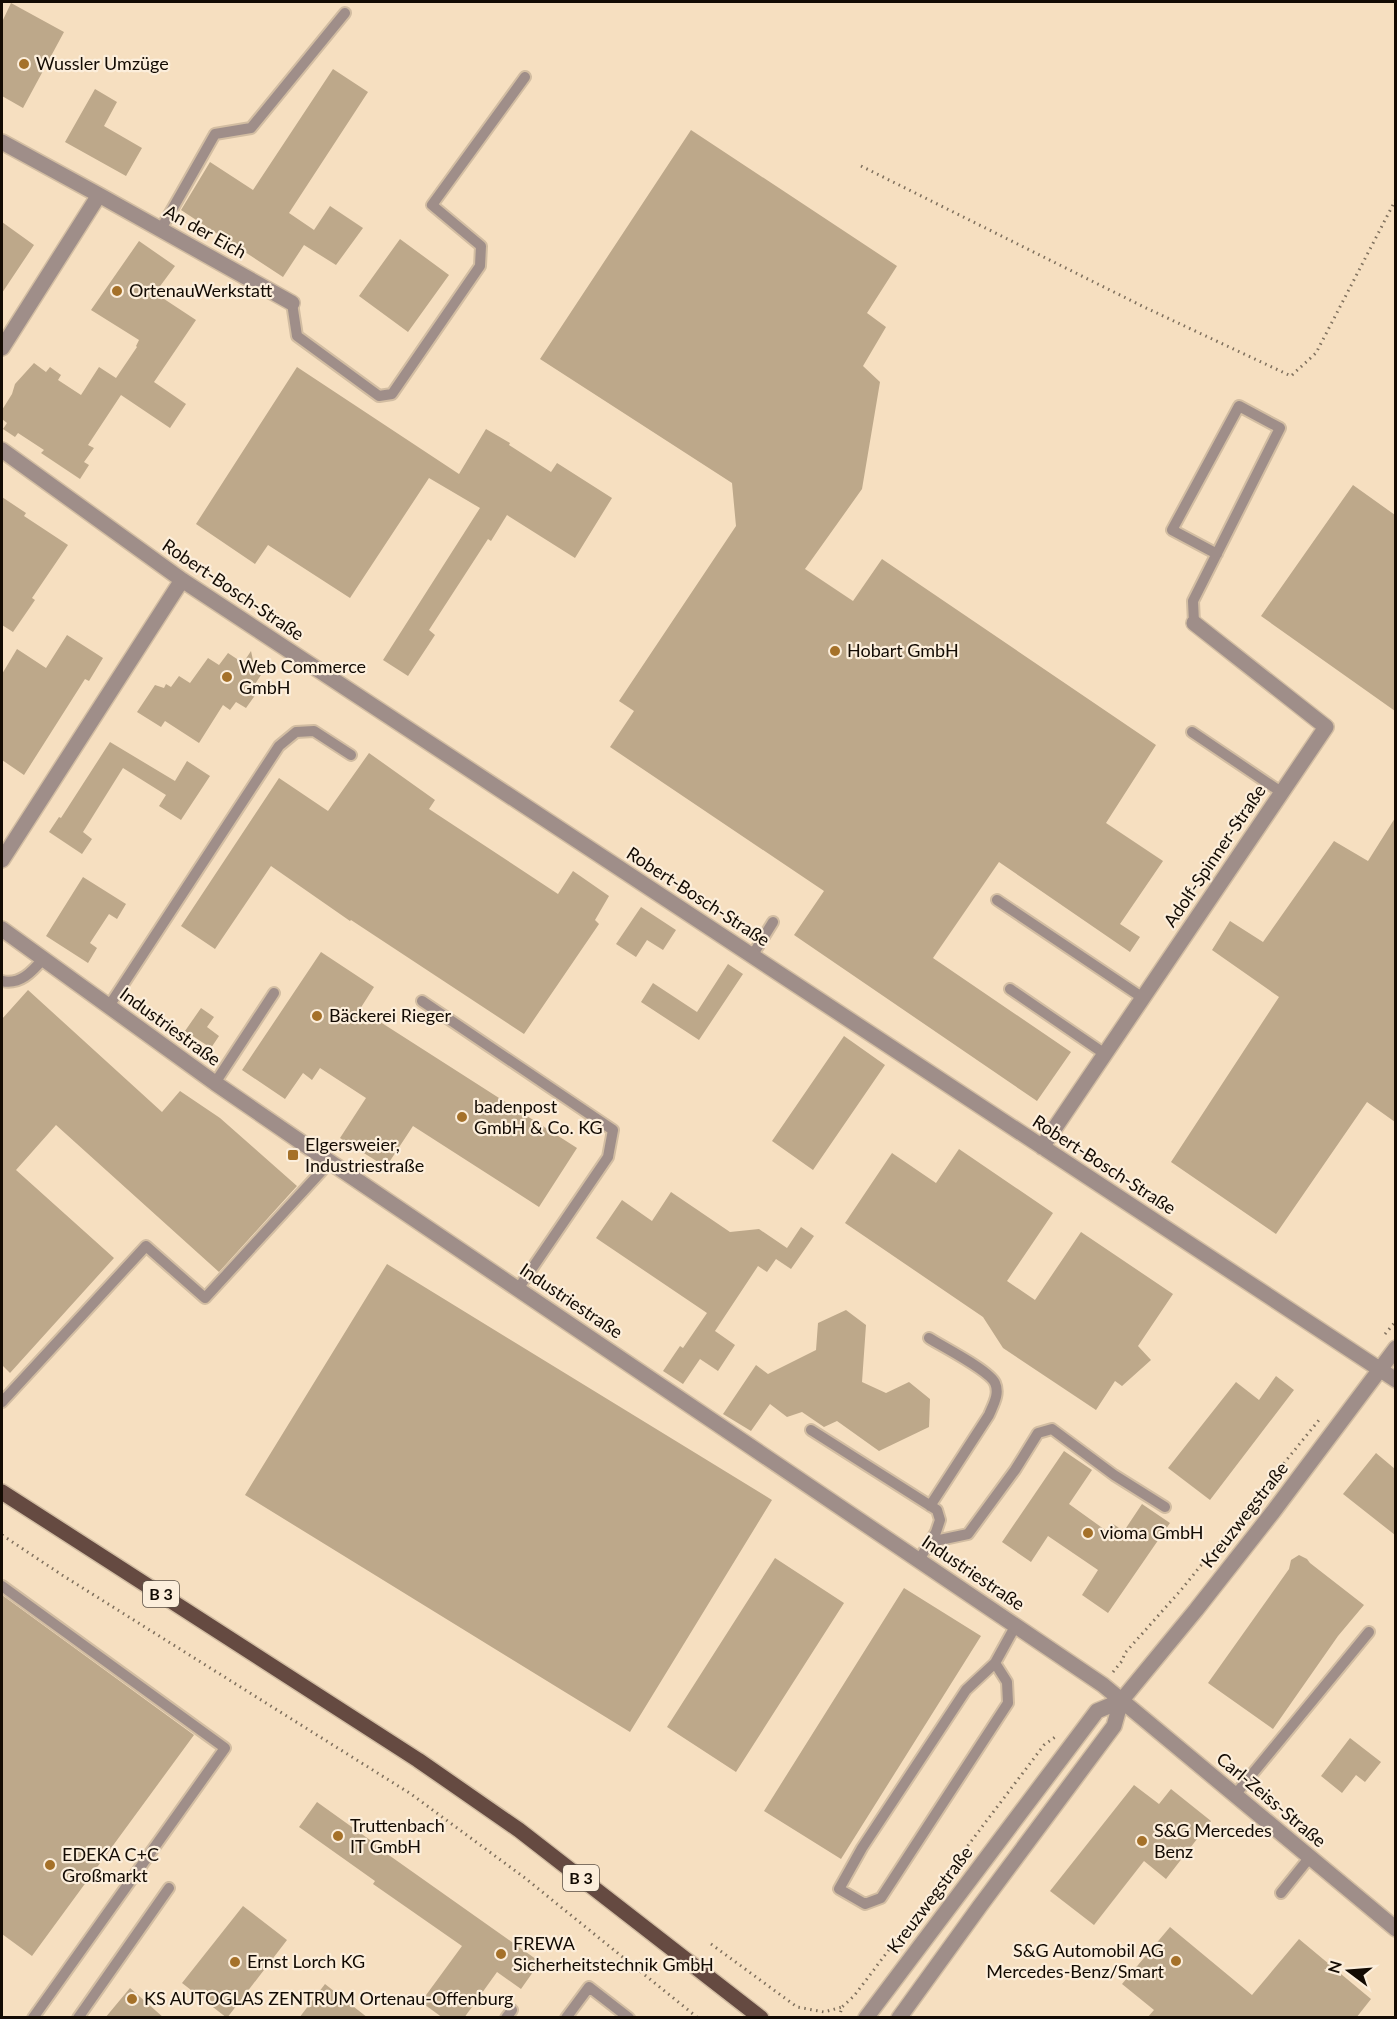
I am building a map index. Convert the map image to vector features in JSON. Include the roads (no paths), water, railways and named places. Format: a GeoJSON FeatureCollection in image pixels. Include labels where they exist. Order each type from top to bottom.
{"type":"FeatureCollection","features":[{"type":"Feature","properties":{"kind":"main road","name":"B 3"},"geometry":{"type":"LineString","coordinates":[[2,1491],[436,1773],[519,1830],[761,2018]]}},
{"type":"Feature","properties":{"kind":"street","name":"An der Eich"},"geometry":{"type":"LineString","coordinates":[[2,142],[292,303]]}},
{"type":"Feature","properties":{"kind":"street"},"geometry":{"type":"LineString","coordinates":[[2,348],[99,195]]}},
{"type":"Feature","properties":{"kind":"street","name":"Robert-Bosch-Straße"},"geometry":{"type":"LineString","coordinates":[[2,450],[182,580],[1379,1370]]}},
{"type":"Feature","properties":{"kind":"street"},"geometry":{"type":"LineString","coordinates":[[2,860],[182,580]]}},
{"type":"Feature","properties":{"kind":"street","name":"Adolf-Spinner-Straße"},"geometry":{"type":"LineString","coordinates":[[1042,1147],[1326,727],[1194,623]]}},
{"type":"Feature","properties":{"kind":"street","name":"Industriestraße"},"geometry":{"type":"LineString","coordinates":[[2,929],[215,1083],[1016,1625],[1102,1685],[1121,1701]]}},
{"type":"Feature","properties":{"kind":"street","name":"Kreuzwegstraße"},"geometry":{"type":"LineString","coordinates":[[899,2018],[1114,1726],[1121,1701],[1224,1575],[1395,1348]]}},
{"type":"Feature","properties":{"kind":"street"},"geometry":{"type":"LineString","coordinates":[[1379,1370],[1395,1380]]}},
{"type":"Feature","properties":{"kind":"street","name":"Kreuzwegstraße"},"geometry":{"type":"LineString","coordinates":[[866,2017],[1097,1711],[1121,1701]]}},
{"type":"Feature","properties":{"kind":"street","name":"Carl-Zeiss-Straße"},"geometry":{"type":"LineString","coordinates":[[1121,1701],[1395,1929]]}},
{"type":"Feature","properties":{"kind":"lane"},"geometry":{"type":"LineString","coordinates":[[161,229],[215,134],[251,128],[345,13]]}},
{"type":"Feature","properties":{"kind":"lane"},"geometry":{"type":"LineString","coordinates":[[292,303],[297,336],[379,396],[392,394],[480,266],[481,246],[432,205],[525,77]]}},
{"type":"Feature","properties":{"kind":"lane"},"geometry":{"type":"LineString","coordinates":[[1194,623],[1193,602],[1217,554],[1280,428],[1239,406],[1172,530],[1217,554]]}},
{"type":"Feature","properties":{"kind":"lane"},"geometry":{"type":"LineString","coordinates":[[109,1006],[279,747],[296,732],[314,732],[351,755]]}},
{"type":"Feature","properties":{"kind":"lane"},"geometry":{"type":"LineString","coordinates":[[1192,732],[1281,792]]}},
{"type":"Feature","properties":{"kind":"lane"},"geometry":{"type":"LineString","coordinates":[[997,900],[1143,998]]}},
{"type":"Feature","properties":{"kind":"lane"},"geometry":{"type":"LineString","coordinates":[[752,956],[773,922]]}},
{"type":"Feature","properties":{"kind":"lane"},"geometry":{"type":"LineString","coordinates":[[2,981],[8,982],[28,976],[43,959]]}},
{"type":"Feature","properties":{"kind":"lane"},"geometry":{"type":"LineString","coordinates":[[1010,989],[1106,1053]]}},
{"type":"Feature","properties":{"kind":"lane"},"geometry":{"type":"LineString","coordinates":[[215,1083],[274,993]]}},
{"type":"Feature","properties":{"kind":"lane"},"geometry":{"type":"LineString","coordinates":[[422,1001],[613,1130],[608,1157],[518,1289]]}},
{"type":"Feature","properties":{"kind":"lane"},"geometry":{"type":"LineString","coordinates":[[2,1402],[146,1246],[205,1298],[330,1162]]}},
{"type":"Feature","properties":{"kind":"lane"},"geometry":{"type":"LineString","coordinates":[[929,1338],[988,1373],[997,1391],[989,1415],[930,1506]]}},
{"type":"Feature","properties":{"kind":"lane"},"geometry":{"type":"LineString","coordinates":[[930,1542],[968,1534],[1015,1470],[1038,1432],[1052,1429],[1114,1475],[1165,1507]]}},
{"type":"Feature","properties":{"kind":"lane"},"geometry":{"type":"LineString","coordinates":[[811,1430],[937,1510],[940,1520],[936,1532],[919,1560]]}},
{"type":"Feature","properties":{"kind":"lane"},"geometry":{"type":"LineString","coordinates":[[2,1586],[225,1748],[33,2018]]}},
{"type":"Feature","properties":{"kind":"lane"},"geometry":{"type":"LineString","coordinates":[[995,1663],[1007,1682],[1008,1703],[881,1898],[865,1904],[839,1889],[862,1848],[966,1690],[995,1663],[1016,1625]]}},
{"type":"Feature","properties":{"kind":"lane"},"geometry":{"type":"LineString","coordinates":[[1235,1795],[1369,1632]]}},
{"type":"Feature","properties":{"kind":"lane"},"geometry":{"type":"LineString","coordinates":[[1281,1893],[1310,1857]]}},
{"type":"Feature","properties":{"kind":"lane"},"geometry":{"type":"LineString","coordinates":[[78,2018],[169,1888]]}},
{"type":"Feature","properties":{"kind":"lane"},"geometry":{"type":"LineString","coordinates":[[566,2018],[589,1987],[629,2018]]}},
{"type":"Feature","properties":{"kind":"place","name":"Wussler Umzüge"},"geometry":{"type":"Point","coordinates":[24,64]}},
{"type":"Feature","properties":{"kind":"place","name":"OrtenauWerkstatt"},"geometry":{"type":"Point","coordinates":[117,291]}},
{"type":"Feature","properties":{"kind":"place","name":"Hobart GmbH"},"geometry":{"type":"Point","coordinates":[835,651]}},
{"type":"Feature","properties":{"kind":"place","name":"Web Commerce GmbH"},"geometry":{"type":"Point","coordinates":[227,677]}},
{"type":"Feature","properties":{"kind":"place","name":"Bäckerei Rieger"},"geometry":{"type":"Point","coordinates":[317,1016]}},
{"type":"Feature","properties":{"kind":"place","name":"badenpost GmbH & Co. KG"},"geometry":{"type":"Point","coordinates":[462,1117]}},
{"type":"Feature","properties":{"kind":"place","name":"Elgersweier, Industriestraße"},"geometry":{"type":"Point","coordinates":[293,1155]}},
{"type":"Feature","properties":{"kind":"place","name":"vioma GmbH"},"geometry":{"type":"Point","coordinates":[1088,1533]}},
{"type":"Feature","properties":{"kind":"place","name":"Truttenbach IT GmbH"},"geometry":{"type":"Point","coordinates":[338,1836]}},
{"type":"Feature","properties":{"kind":"place","name":"S&G Mercedes Benz"},"geometry":{"type":"Point","coordinates":[1142,1841]}},
{"type":"Feature","properties":{"kind":"place","name":"EDEKA C+C Großmarkt"},"geometry":{"type":"Point","coordinates":[50,1865]}},
{"type":"Feature","properties":{"kind":"place","name":"FREWA Sicherheitstechnik GmbH"},"geometry":{"type":"Point","coordinates":[501,1954]}},
{"type":"Feature","properties":{"kind":"place","name":"S&G Automobil AG Mercedes-Benz/Smart"},"geometry":{"type":"Point","coordinates":[1176,1961]}},
{"type":"Feature","properties":{"kind":"place","name":"Ernst Lorch KG"},"geometry":{"type":"Point","coordinates":[235,1962]}},
{"type":"Feature","properties":{"kind":"place","name":"KS AUTOGLAS ZENTRUM Ortenau-Offenburg"},"geometry":{"type":"Point","coordinates":[132,1999]}}]}
